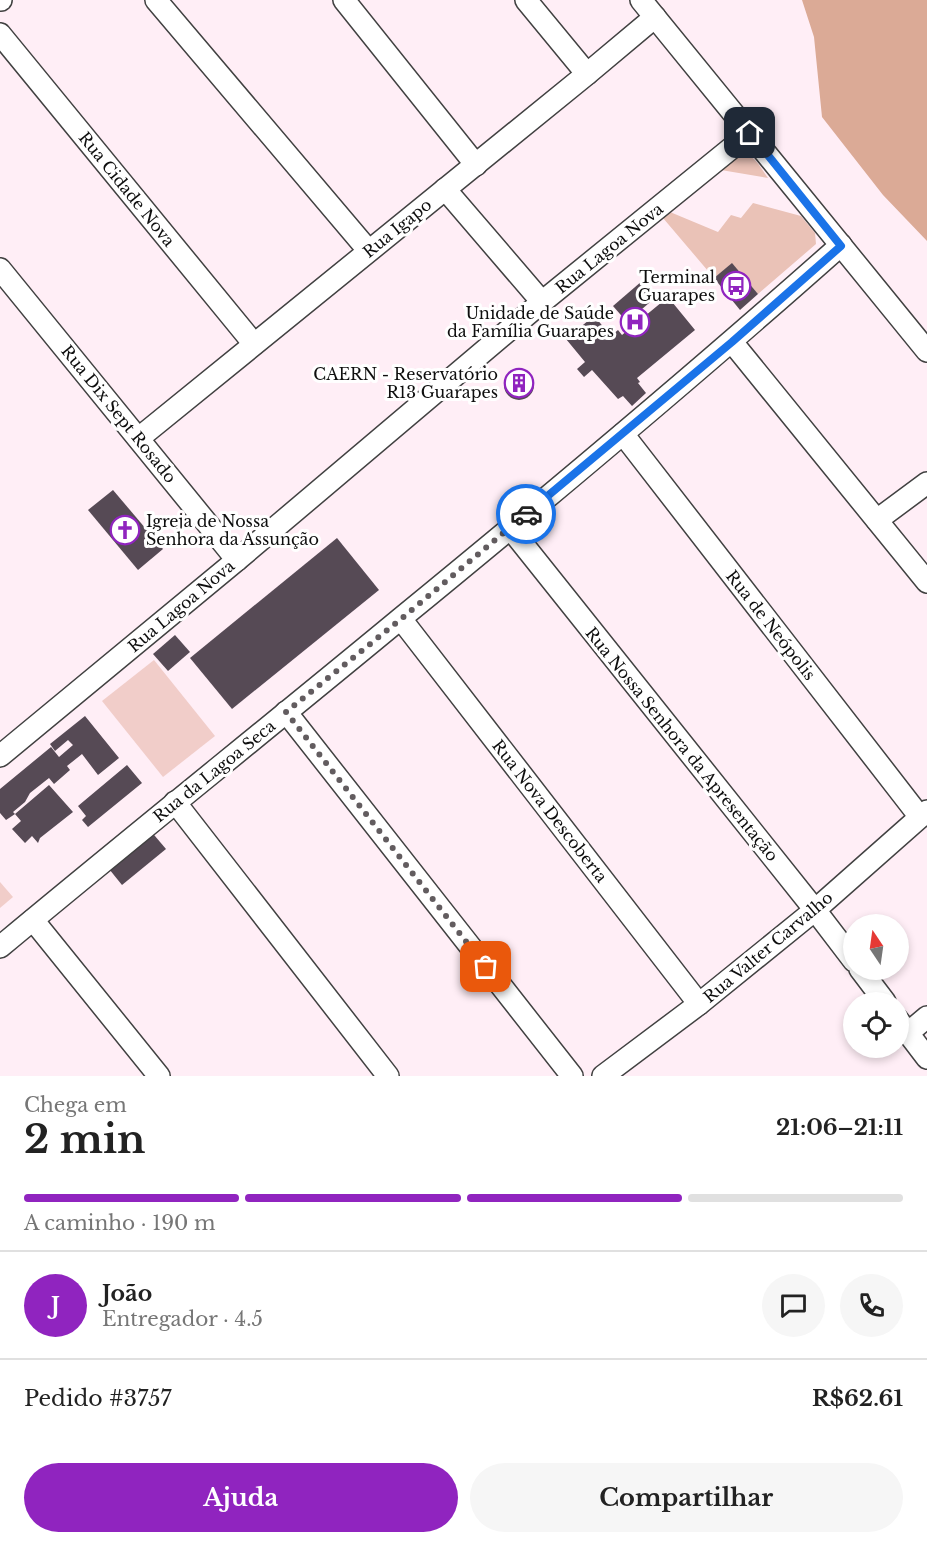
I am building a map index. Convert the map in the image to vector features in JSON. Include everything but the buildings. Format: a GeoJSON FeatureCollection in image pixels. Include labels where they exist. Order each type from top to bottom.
{"type":"FeatureCollection","features":[{"type":"Feature","properties":{"kind":"street"},"geometry":{"type":"LineString","coordinates":[[156,0],[369,250]]}},
{"type":"Feature","properties":{"kind":"street"},"geometry":{"type":"LineString","coordinates":[[344,0],[476,165]]}},
{"type":"Feature","properties":{"kind":"street"},"geometry":{"type":"LineString","coordinates":[[526,0],[586,74]]}},
{"type":"Feature","properties":{"kind":"street"},"geometry":{"type":"LineString","coordinates":[[641,0],[927,351]]}},
{"type":"Feature","properties":{"kind":"street","name":"Rua Igapo"},"geometry":{"type":"LineString","coordinates":[[139,438],[655,17]]}},
{"type":"Feature","properties":{"kind":"street","name":"Rua Cidade Nova"},"geometry":{"type":"LineString","coordinates":[[0,34],[254,344]]}},
{"type":"Feature","properties":{"kind":"street","name":"Rua Lagoa Nova"},"geometry":{"type":"LineString","coordinates":[[0,756],[237,560],[542,302],[750,133]]}},
{"type":"Feature","properties":{"kind":"street"},"geometry":{"type":"LineString","coordinates":[[445,189],[542,302]]}},
{"type":"Feature","properties":{"kind":"street","name":"Rua da Lagoa Seca"},"geometry":{"type":"LineString","coordinates":[[0,947],[623,434],[841,246]]}},
{"type":"Feature","properties":{"kind":"street","name":"Rua Dix Sept Rosado"},"geometry":{"type":"LineString","coordinates":[[0,269],[237,560]]}},
{"type":"Feature","properties":{"kind":"street"},"geometry":{"type":"LineString","coordinates":[[732,342],[927,582]]}},
{"type":"Feature","properties":{"kind":"street","name":"Rua de Neópolis"},"geometry":{"type":"LineString","coordinates":[[623,434],[923,814]]}},
{"type":"Feature","properties":{"kind":"street"},"geometry":{"type":"LineString","coordinates":[[877,520],[927,483]]}},
{"type":"Feature","properties":{"kind":"street","name":"Rua Nossa Senhora da Apresentação"},"geometry":{"type":"LineString","coordinates":[[510,528],[843,947]]}},
{"type":"Feature","properties":{"kind":"street","name":"Rua Nova Descoberta"},"geometry":{"type":"LineString","coordinates":[[401,619],[699,1004]]}},
{"type":"Feature","properties":{"kind":"street"},"geometry":{"type":"LineString","coordinates":[[286,712],[572,1076]]}},
{"type":"Feature","properties":{"kind":"street"},"geometry":{"type":"LineString","coordinates":[[175,802],[388,1076]]}},
{"type":"Feature","properties":{"kind":"street","name":"Rua Valter Carvalho"},"geometry":{"type":"LineString","coordinates":[[603,1076],[699,1004],[815,910],[923,814]]}},
{"type":"Feature","properties":{"kind":"street"},"geometry":{"type":"LineString","coordinates":[[33,920],[159,1076]]}},
{"type":"Feature","properties":{"kind":"street"},"geometry":{"type":"LineString","coordinates":[[868,980],[877,992]]}},
{"type":"Feature","properties":{"kind":"street"},"geometry":{"type":"LineString","coordinates":[[909,1024],[927,1017]]}},
{"type":"Feature","properties":{"kind":"street"},"geometry":{"type":"LineString","coordinates":[[909,1035],[927,1058]]}},
{"type":"Feature","properties":{"kind":"shaded area"},"geometry":{"type":"Polygon","coordinates":[[[802,0],[927,0],[927,241],[883,195],[822,117],[814,37],[802,0]]]}},
{"type":"Feature","properties":{"kind":"shaded area"},"geometry":{"type":"Polygon","coordinates":[[[742,154],[751,156],[768,178],[721,170],[742,154]]]}},
{"type":"Feature","properties":{"kind":"shaded area"},"geometry":{"type":"Polygon","coordinates":[[[753,203],[801,216],[815,233],[816,244],[758,294],[732,264],[714,278],[663,218],[670,212],[718,232],[731,215],[741,218],[753,203]]]}},
{"type":"Feature","properties":{"kind":"shaded area"},"geometry":{"type":"Polygon","coordinates":[[[154,660],[215,736],[163,777],[102,701],[154,660]]]}},
{"type":"Feature","properties":{"kind":"shaded area"},"geometry":{"type":"Polygon","coordinates":[[[0,882],[13,897],[0,908],[0,882]]]}},
{"type":"Feature","properties":{"kind":"way so far"},"geometry":{"type":"LineString","coordinates":[[486,967],[286,712],[526,514]]}},
{"type":"Feature","properties":{"kind":"place","name":"Terminal Guarapes"},"geometry":{"type":"Point","coordinates":[736,286]}},
{"type":"Feature","properties":{"kind":"place","name":"Unidade de Saúde da Família Guarapes"},"geometry":{"type":"Point","coordinates":[635,322]}},
{"type":"Feature","properties":{"kind":"place","name":"CAERN - Reservatório R13 Guarapes"},"geometry":{"type":"Point","coordinates":[519,383]}},
{"type":"Feature","properties":{"kind":"place","name":"Igreja de Nossa Senhora da Assunção"},"geometry":{"type":"Point","coordinates":[125,530]}},
{"type":"Feature","properties":{"kind":"route"},"geometry":{"type":"LineString","coordinates":[[526,514],[732,342],[841,246],[750,133]]}}]}
